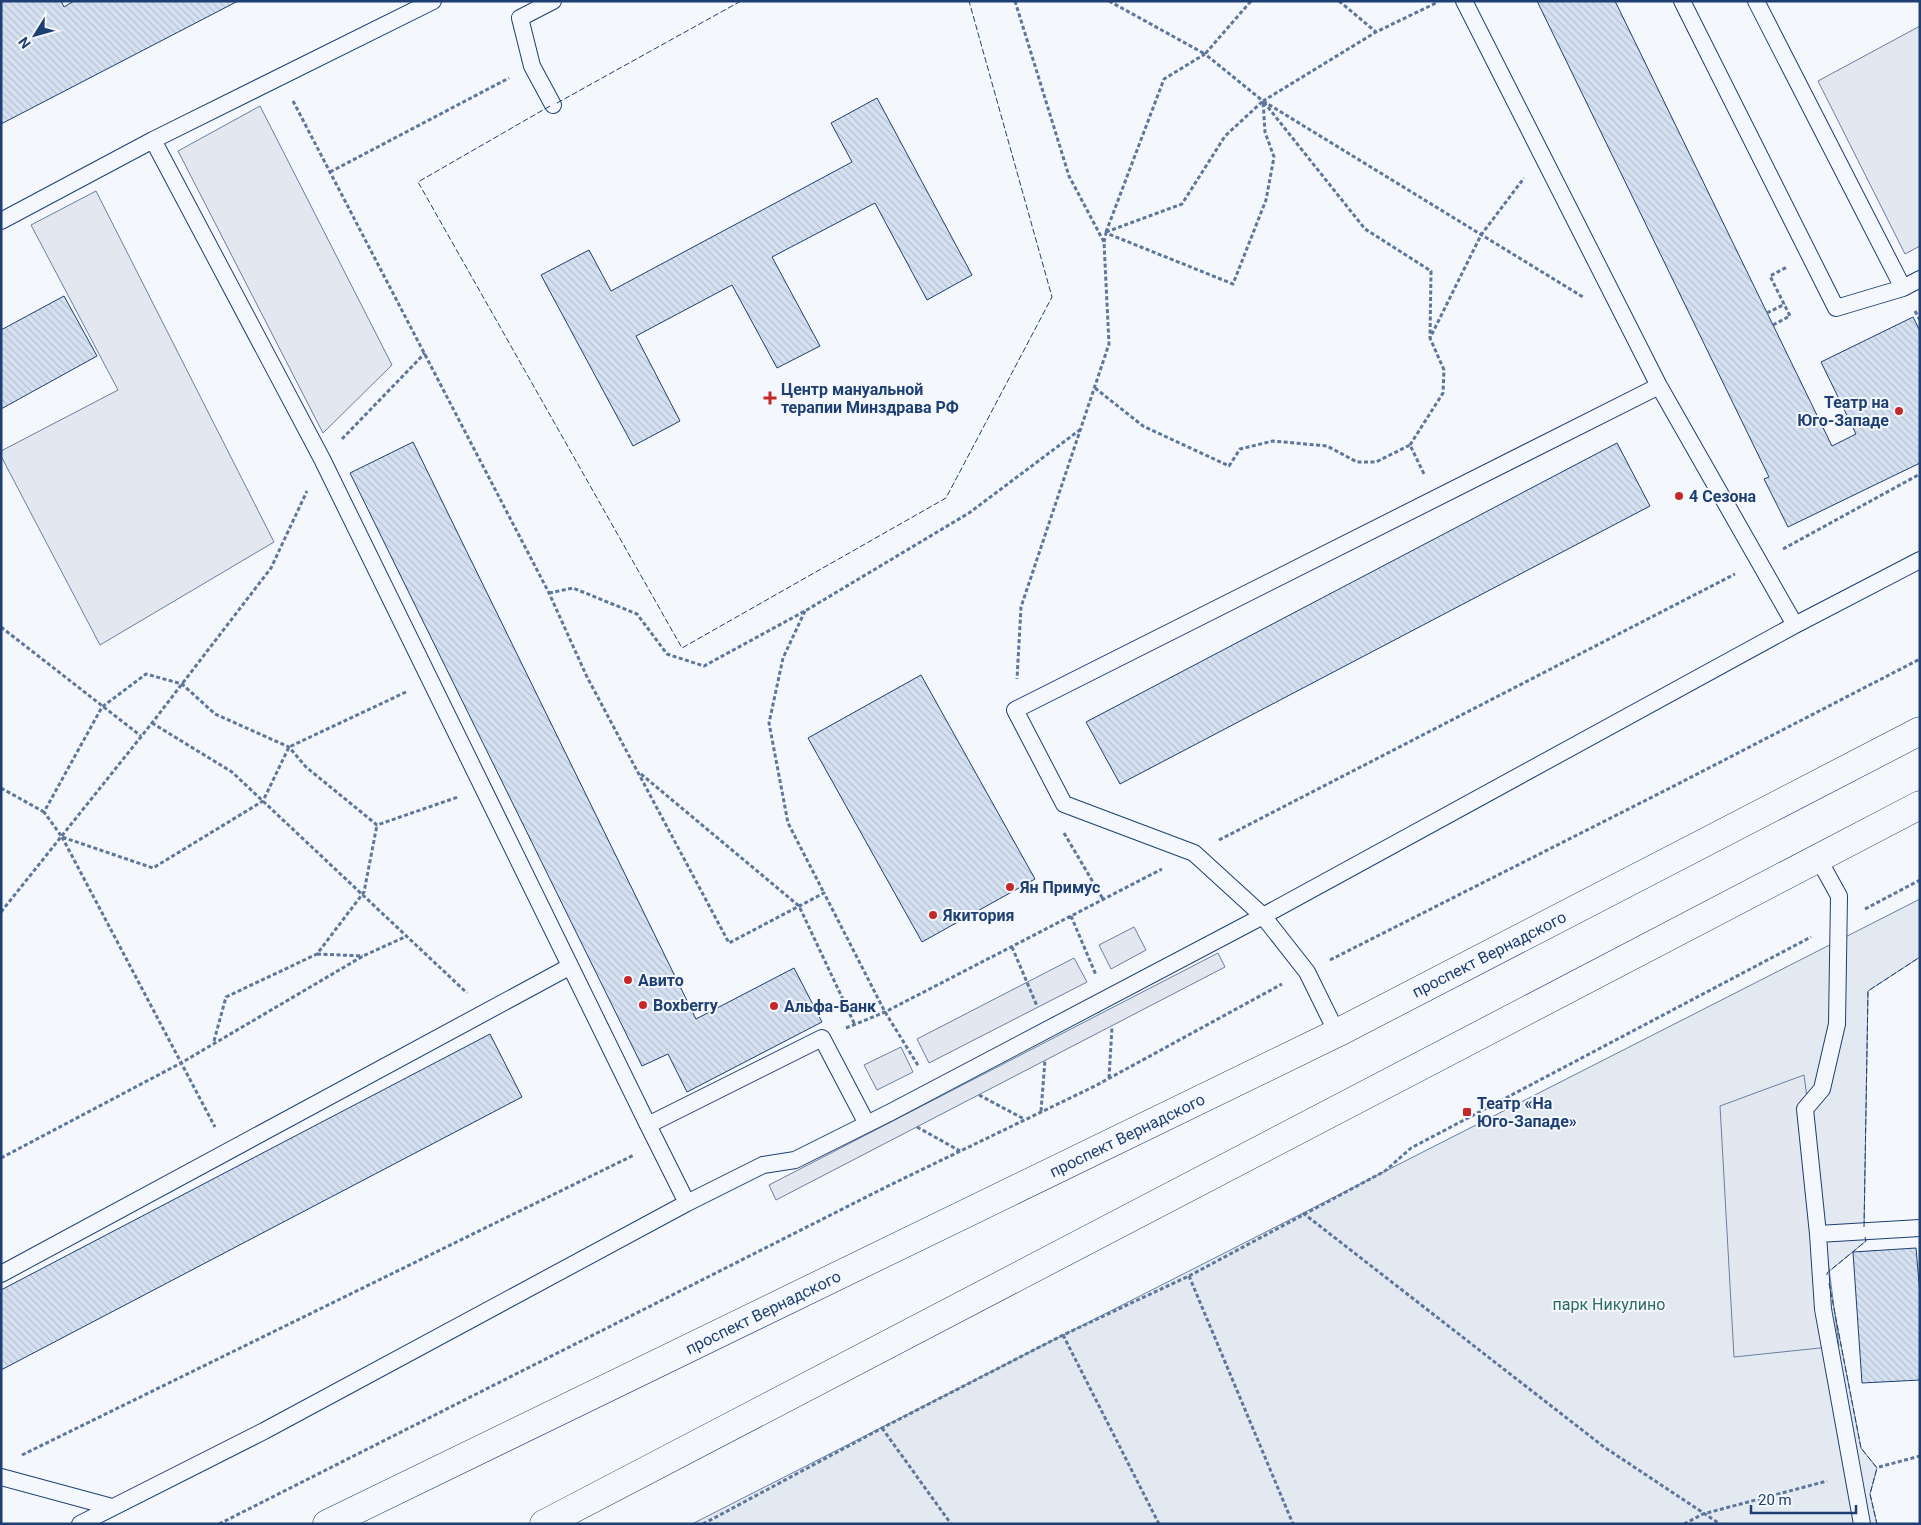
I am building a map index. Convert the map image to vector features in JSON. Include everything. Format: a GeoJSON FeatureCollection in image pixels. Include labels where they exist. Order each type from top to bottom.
{"type":"FeatureCollection","features":[{"type":"Feature","properties":{"kind":"main road","name":"проспект Вернадского"},"geometry":{"type":"LineString","coordinates":[[326,1524],[1337,1033],[1920,732]]}},
{"type":"Feature","properties":{"kind":"main road"},"geometry":{"type":"LineString","coordinates":[[544,1524],[1920,805]]}},
{"type":"Feature","properties":{"kind":"lane"},"geometry":{"type":"LineString","coordinates":[[1,221],[153,140],[433,1]]}},
{"type":"Feature","properties":{"kind":"lane"},"geometry":{"type":"LineString","coordinates":[[553,1],[520,18],[532,66],[553,105]]}},
{"type":"Feature","properties":{"kind":"lane"},"geometry":{"type":"LineString","coordinates":[[1464,1],[1659,386],[1795,625]]}},
{"type":"Feature","properties":{"kind":"lane"},"geometry":{"type":"LineString","coordinates":[[1682,1],[1836,308],[1903,288],[1920,279]]}},
{"type":"Feature","properties":{"kind":"lane"},"geometry":{"type":"LineString","coordinates":[[1756,1],[1903,288]]}},
{"type":"Feature","properties":{"kind":"lane"},"geometry":{"type":"LineString","coordinates":[[153,140],[322,459],[568,967],[687,1202]]}},
{"type":"Feature","properties":{"kind":"lane"},"geometry":{"type":"LineString","coordinates":[[1337,1033],[1308,972],[1264,916],[1194,853],[1064,804],[1015,710],[1659,386]]}},
{"type":"Feature","properties":{"kind":"lane"},"geometry":{"type":"LineString","coordinates":[[80,1524],[264,1430],[687,1202],[763,1165],[794,1160],[953,1080],[1264,916],[1795,625],[1920,560]]}},
{"type":"Feature","properties":{"kind":"lane"},"geometry":{"type":"LineString","coordinates":[[1818,858],[1839,896],[1836,1024],[1822,1089],[1805,1109],[1818,1234],[1822,1309],[1851,1475],[1862,1524]]}},
{"type":"Feature","properties":{"kind":"lane"},"geometry":{"type":"LineString","coordinates":[[1,1274],[568,967]]}},
{"type":"Feature","properties":{"kind":"lane"},"geometry":{"type":"LineString","coordinates":[[648,1126],[822,1038],[867,1124]]}},
{"type":"Feature","properties":{"kind":"lane"},"geometry":{"type":"LineString","coordinates":[[1818,1234],[1920,1228]]}},
{"type":"Feature","properties":{"kind":"lane"},"geometry":{"type":"LineString","coordinates":[[1,1477],[112,1507]]}},
{"type":"Feature","properties":{"kind":"path"},"geometry":{"type":"LineString","coordinates":[[1015,1],[1069,176],[1104,242]]}},
{"type":"Feature","properties":{"kind":"path"},"geometry":{"type":"LineString","coordinates":[[1110,1],[1205,54],[1262,101],[1627,324]]}},
{"type":"Feature","properties":{"kind":"path"},"geometry":{"type":"LineString","coordinates":[[1015,710],[1021,607],[1110,344],[1104,242],[1106,233],[1164,79],[1205,54],[1251,1]]}},
{"type":"Feature","properties":{"kind":"path"},"geometry":{"type":"LineString","coordinates":[[1338,1],[1376,32]]}},
{"type":"Feature","properties":{"kind":"path"},"geometry":{"type":"LineString","coordinates":[[1106,233],[1182,204],[1224,136],[1262,101],[1376,32],[1439,1]]}},
{"type":"Feature","properties":{"kind":"path"},"geometry":{"type":"LineString","coordinates":[[330,172],[532,66]]}},
{"type":"Feature","properties":{"kind":"path"},"geometry":{"type":"LineString","coordinates":[[281,78],[549,593],[587,677],[729,943],[824,894]]}},
{"type":"Feature","properties":{"kind":"path"},"geometry":{"type":"LineString","coordinates":[[1106,233],[1233,284],[1266,200],[1274,158],[1265,132],[1262,101]]}},
{"type":"Feature","properties":{"kind":"path"},"geometry":{"type":"LineString","coordinates":[[1095,388],[1143,426],[1230,466],[1240,449],[1273,441],[1327,446],[1357,462],[1376,462],[1410,445],[1443,393],[1444,370],[1430,338],[1431,271],[1365,230],[1262,101]]}},
{"type":"Feature","properties":{"kind":"path"},"geometry":{"type":"LineString","coordinates":[[1430,338],[1481,234],[1542,155]]}},
{"type":"Feature","properties":{"kind":"path"},"geometry":{"type":"LineString","coordinates":[[1773,325],[1790,316],[1770,276],[1810,255]]}},
{"type":"Feature","properties":{"kind":"path"},"geometry":{"type":"LineString","coordinates":[[1767,313],[1784,304]]}},
{"type":"Feature","properties":{"kind":"path"},"geometry":{"type":"LineString","coordinates":[[1,912],[152,723],[271,568],[322,459],[425,353]]}},
{"type":"Feature","properties":{"kind":"path"},"geometry":{"type":"LineString","coordinates":[[549,593],[573,588],[637,614],[667,654],[704,666],[805,611],[969,513],[1081,429]]}},
{"type":"Feature","properties":{"kind":"path"},"geometry":{"type":"LineString","coordinates":[[1410,445],[1437,498]]}},
{"type":"Feature","properties":{"kind":"path"},"geometry":{"type":"LineString","coordinates":[[822,1038],[885,1012],[1012,947],[1759,562],[1920,474]]}},
{"type":"Feature","properties":{"kind":"path"},"geometry":{"type":"LineString","coordinates":[[805,611],[783,658],[769,723],[788,823],[885,1012],[933,1090]]}},
{"type":"Feature","properties":{"kind":"path"},"geometry":{"type":"LineString","coordinates":[[1,626],[141,736]]}},
{"type":"Feature","properties":{"kind":"path"},"geometry":{"type":"LineString","coordinates":[[218,1524],[1108,1078],[1308,972],[1681,783],[1920,659]]}},
{"type":"Feature","properties":{"kind":"path"},"geometry":{"type":"LineString","coordinates":[[44,812],[102,707],[146,674],[182,684],[215,714],[289,748],[306,767],[377,825]]}},
{"type":"Feature","properties":{"kind":"path"},"geometry":{"type":"LineString","coordinates":[[62,837],[153,868],[263,801],[289,748],[429,681]]}},
{"type":"Feature","properties":{"kind":"path"},"geometry":{"type":"LineString","coordinates":[[152,723],[232,772],[487,1012]]}},
{"type":"Feature","properties":{"kind":"path"},"geometry":{"type":"LineString","coordinates":[[638,773],[799,906],[855,1024]]}},
{"type":"Feature","properties":{"kind":"path"},"geometry":{"type":"LineString","coordinates":[[1,788],[44,812],[62,837],[228,1152]]}},
{"type":"Feature","properties":{"kind":"path"},"geometry":{"type":"LineString","coordinates":[[377,825],[482,788]]}},
{"type":"Feature","properties":{"kind":"path"},"geometry":{"type":"LineString","coordinates":[[1058,824],[1103,899]]}},
{"type":"Feature","properties":{"kind":"path"},"geometry":{"type":"LineString","coordinates":[[214,1042],[226,997],[317,954],[364,892],[377,825]]}},
{"type":"Feature","properties":{"kind":"path"},"geometry":{"type":"LineString","coordinates":[[703,1524],[882,1428],[1063,1336],[1189,1276],[1303,1213],[1385,1171],[1411,1148],[1920,880]]}},
{"type":"Feature","properties":{"kind":"path"},"geometry":{"type":"LineString","coordinates":[[1071,916],[1110,997],[1108,1078]]}},
{"type":"Feature","properties":{"kind":"path"},"geometry":{"type":"LineString","coordinates":[[1,1158],[181,1063],[363,956],[407,936]]}},
{"type":"Feature","properties":{"kind":"path"},"geometry":{"type":"LineString","coordinates":[[1012,947],[1047,1030],[1041,1112]]}},
{"type":"Feature","properties":{"kind":"path"},"geometry":{"type":"LineString","coordinates":[[317,954],[363,956]]}},
{"type":"Feature","properties":{"kind":"path"},"geometry":{"type":"LineString","coordinates":[[953,1080],[1024,1120]]}},
{"type":"Feature","properties":{"kind":"path"},"geometry":{"type":"LineString","coordinates":[[891,1112],[960,1151]]}},
{"type":"Feature","properties":{"kind":"path"},"geometry":{"type":"LineString","coordinates":[[19,1457],[657,1144]]}},
{"type":"Feature","properties":{"kind":"path"},"geometry":{"type":"LineString","coordinates":[[1303,1213],[1604,1447],[1720,1524]]}},
{"type":"Feature","properties":{"kind":"path"},"geometry":{"type":"LineString","coordinates":[[1189,1276],[1293,1524]]}},
{"type":"Feature","properties":{"kind":"path"},"geometry":{"type":"LineString","coordinates":[[1063,1336],[1159,1524]]}},
{"type":"Feature","properties":{"kind":"path"},"geometry":{"type":"LineString","coordinates":[[882,1428],[951,1524]]}},
{"type":"Feature","properties":{"kind":"path"},"geometry":{"type":"LineString","coordinates":[[1684,1524],[1704,1514],[1920,1456]]}},
{"type":"Feature","properties":{"kind":"green space","name":"парк Никулино"},"geometry":{"type":"Polygon","coordinates":[[[1920,899],[1920,957],[1868,991],[1864,1231],[1866,1241],[1827,1273],[1861,1448],[1877,1468],[1870,1494],[1877,1524],[692,1524],[1920,899]]]}},
{"type":"Feature","properties":{"kind":"shaded area"},"geometry":{"type":"Polygon","coordinates":[[[1920,26],[1920,246],[1905,254],[1818,81],[1920,26]]]}},
{"type":"Feature","properties":{"kind":"shaded area"},"geometry":{"type":"Polygon","coordinates":[[[260,106],[392,365],[323,433],[178,151],[260,106]]]}},
{"type":"Feature","properties":{"kind":"shaded area"},"geometry":{"type":"Polygon","coordinates":[[[96,191],[274,542],[100,645],[1,456],[1,451],[118,390],[31,225],[96,191]]]}},
{"type":"Feature","properties":{"kind":"shaded area"},"geometry":{"type":"Polygon","coordinates":[[[1134,927],[1146,950],[1111,969],[1099,945],[1134,927]]]}},
{"type":"Feature","properties":{"kind":"shaded area"},"geometry":{"type":"Polygon","coordinates":[[[1218,953],[1225,967],[776,1200],[769,1185],[1218,953]]]}},
{"type":"Feature","properties":{"kind":"shaded area"},"geometry":{"type":"Polygon","coordinates":[[[1074,958],[1087,982],[929,1063],[917,1039],[1074,958]]]}},
{"type":"Feature","properties":{"kind":"shaded area"},"geometry":{"type":"Polygon","coordinates":[[[901,1047],[913,1072],[877,1090],[864,1065],[901,1047]]]}},
{"type":"Feature","properties":{"kind":"shaded area"},"geometry":{"type":"Polygon","coordinates":[[[1804,1075],[1839,1346],[1734,1357],[1720,1106],[1804,1075]]]}},
{"type":"Feature","properties":{"kind":"building"},"geometry":{"type":"Polygon","coordinates":[[[1,1],[61,1],[64,7],[74,1],[238,1],[1,124],[1,1]]]}},
{"type":"Feature","properties":{"kind":"building"},"geometry":{"type":"Polygon","coordinates":[[[1537,1],[1615,1],[1832,446],[1856,434],[1821,362],[1913,317],[1920,331],[1920,463],[1788,527],[1764,479],[1769,477],[1537,1]]]}},
{"type":"Feature","properties":{"kind":"building"},"geometry":{"type":"Polygon","coordinates":[[[877,98],[972,275],[927,300],[875,203],[772,257],[820,346],[777,368],[732,285],[636,336],[680,421],[633,446],[541,275],[589,250],[611,291],[852,162],[831,123],[877,98]]]}},
{"type":"Feature","properties":{"kind":"building"},"geometry":{"type":"Polygon","coordinates":[[[64,296],[97,356],[1,409],[1,330],[64,296]]]}},
{"type":"Feature","properties":{"kind":"building"},"geometry":{"type":"Polygon","coordinates":[[[413,442],[696,1019],[794,968],[822,1022],[687,1092],[668,1054],[642,1066],[350,473],[413,442]]]}},
{"type":"Feature","properties":{"kind":"building"},"geometry":{"type":"Polygon","coordinates":[[[1617,443],[1650,506],[1120,784],[1086,722],[1617,443]]]}},
{"type":"Feature","properties":{"kind":"building"},"geometry":{"type":"Polygon","coordinates":[[[921,675],[1035,879],[922,942],[808,738],[921,675]]]}},
{"type":"Feature","properties":{"kind":"building"},"geometry":{"type":"Polygon","coordinates":[[[490,1034],[522,1097],[1,1370],[1,1290],[490,1034]]]}},
{"type":"Feature","properties":{"kind":"building"},"geometry":{"type":"Polygon","coordinates":[[[1916,1248],[1920,1294],[1920,1380],[1862,1383],[1853,1252],[1916,1248]]]}},
{"type":"Feature","properties":{"kind":"fence"},"geometry":{"type":"LineString","coordinates":[[557,103],[741,1]]}},
{"type":"Feature","properties":{"kind":"fence"},"geometry":{"type":"LineString","coordinates":[[550,106],[418,182],[682,648],[946,498],[1052,297],[969,1]]}},
{"type":"Feature","properties":{"kind":"fence"},"geometry":{"type":"LineString","coordinates":[[1864,1227],[1868,991],[1920,957]]}},
{"type":"Feature","properties":{"kind":"fence"},"geometry":{"type":"LineString","coordinates":[[1827,1275],[1827,1273],[1866,1241],[1865,1237]]}},
{"type":"Feature","properties":{"kind":"fence"},"geometry":{"type":"LineString","coordinates":[[1829,1283],[1861,1448],[1877,1468],[1870,1494],[1877,1524]]}},
{"type":"Feature","properties":{"kind":"place","name":"Центр мануальной терапии Минздрава РФ"},"geometry":{"type":"Point","coordinates":[770,398]}},
{"type":"Feature","properties":{"kind":"place","name":"Театр на Юго-Западе"},"geometry":{"type":"Point","coordinates":[1899,411]}},
{"type":"Feature","properties":{"kind":"place","name":"4 Сезона"},"geometry":{"type":"Point","coordinates":[1679,496]}},
{"type":"Feature","properties":{"kind":"place","name":"Ян Примус"},"geometry":{"type":"Point","coordinates":[1010,887]}},
{"type":"Feature","properties":{"kind":"place","name":"Якитория"},"geometry":{"type":"Point","coordinates":[933,915]}},
{"type":"Feature","properties":{"kind":"place","name":"Авито"},"geometry":{"type":"Point","coordinates":[628,980]}},
{"type":"Feature","properties":{"kind":"place","name":"Boxberry"},"geometry":{"type":"Point","coordinates":[643,1005]}},
{"type":"Feature","properties":{"kind":"place","name":"Альфа-Банк"},"geometry":{"type":"Point","coordinates":[774,1006]}},
{"type":"Feature","properties":{"kind":"place","name":"Театр «На Юго-Западе»"},"geometry":{"type":"Point","coordinates":[1467,1112]}}]}
